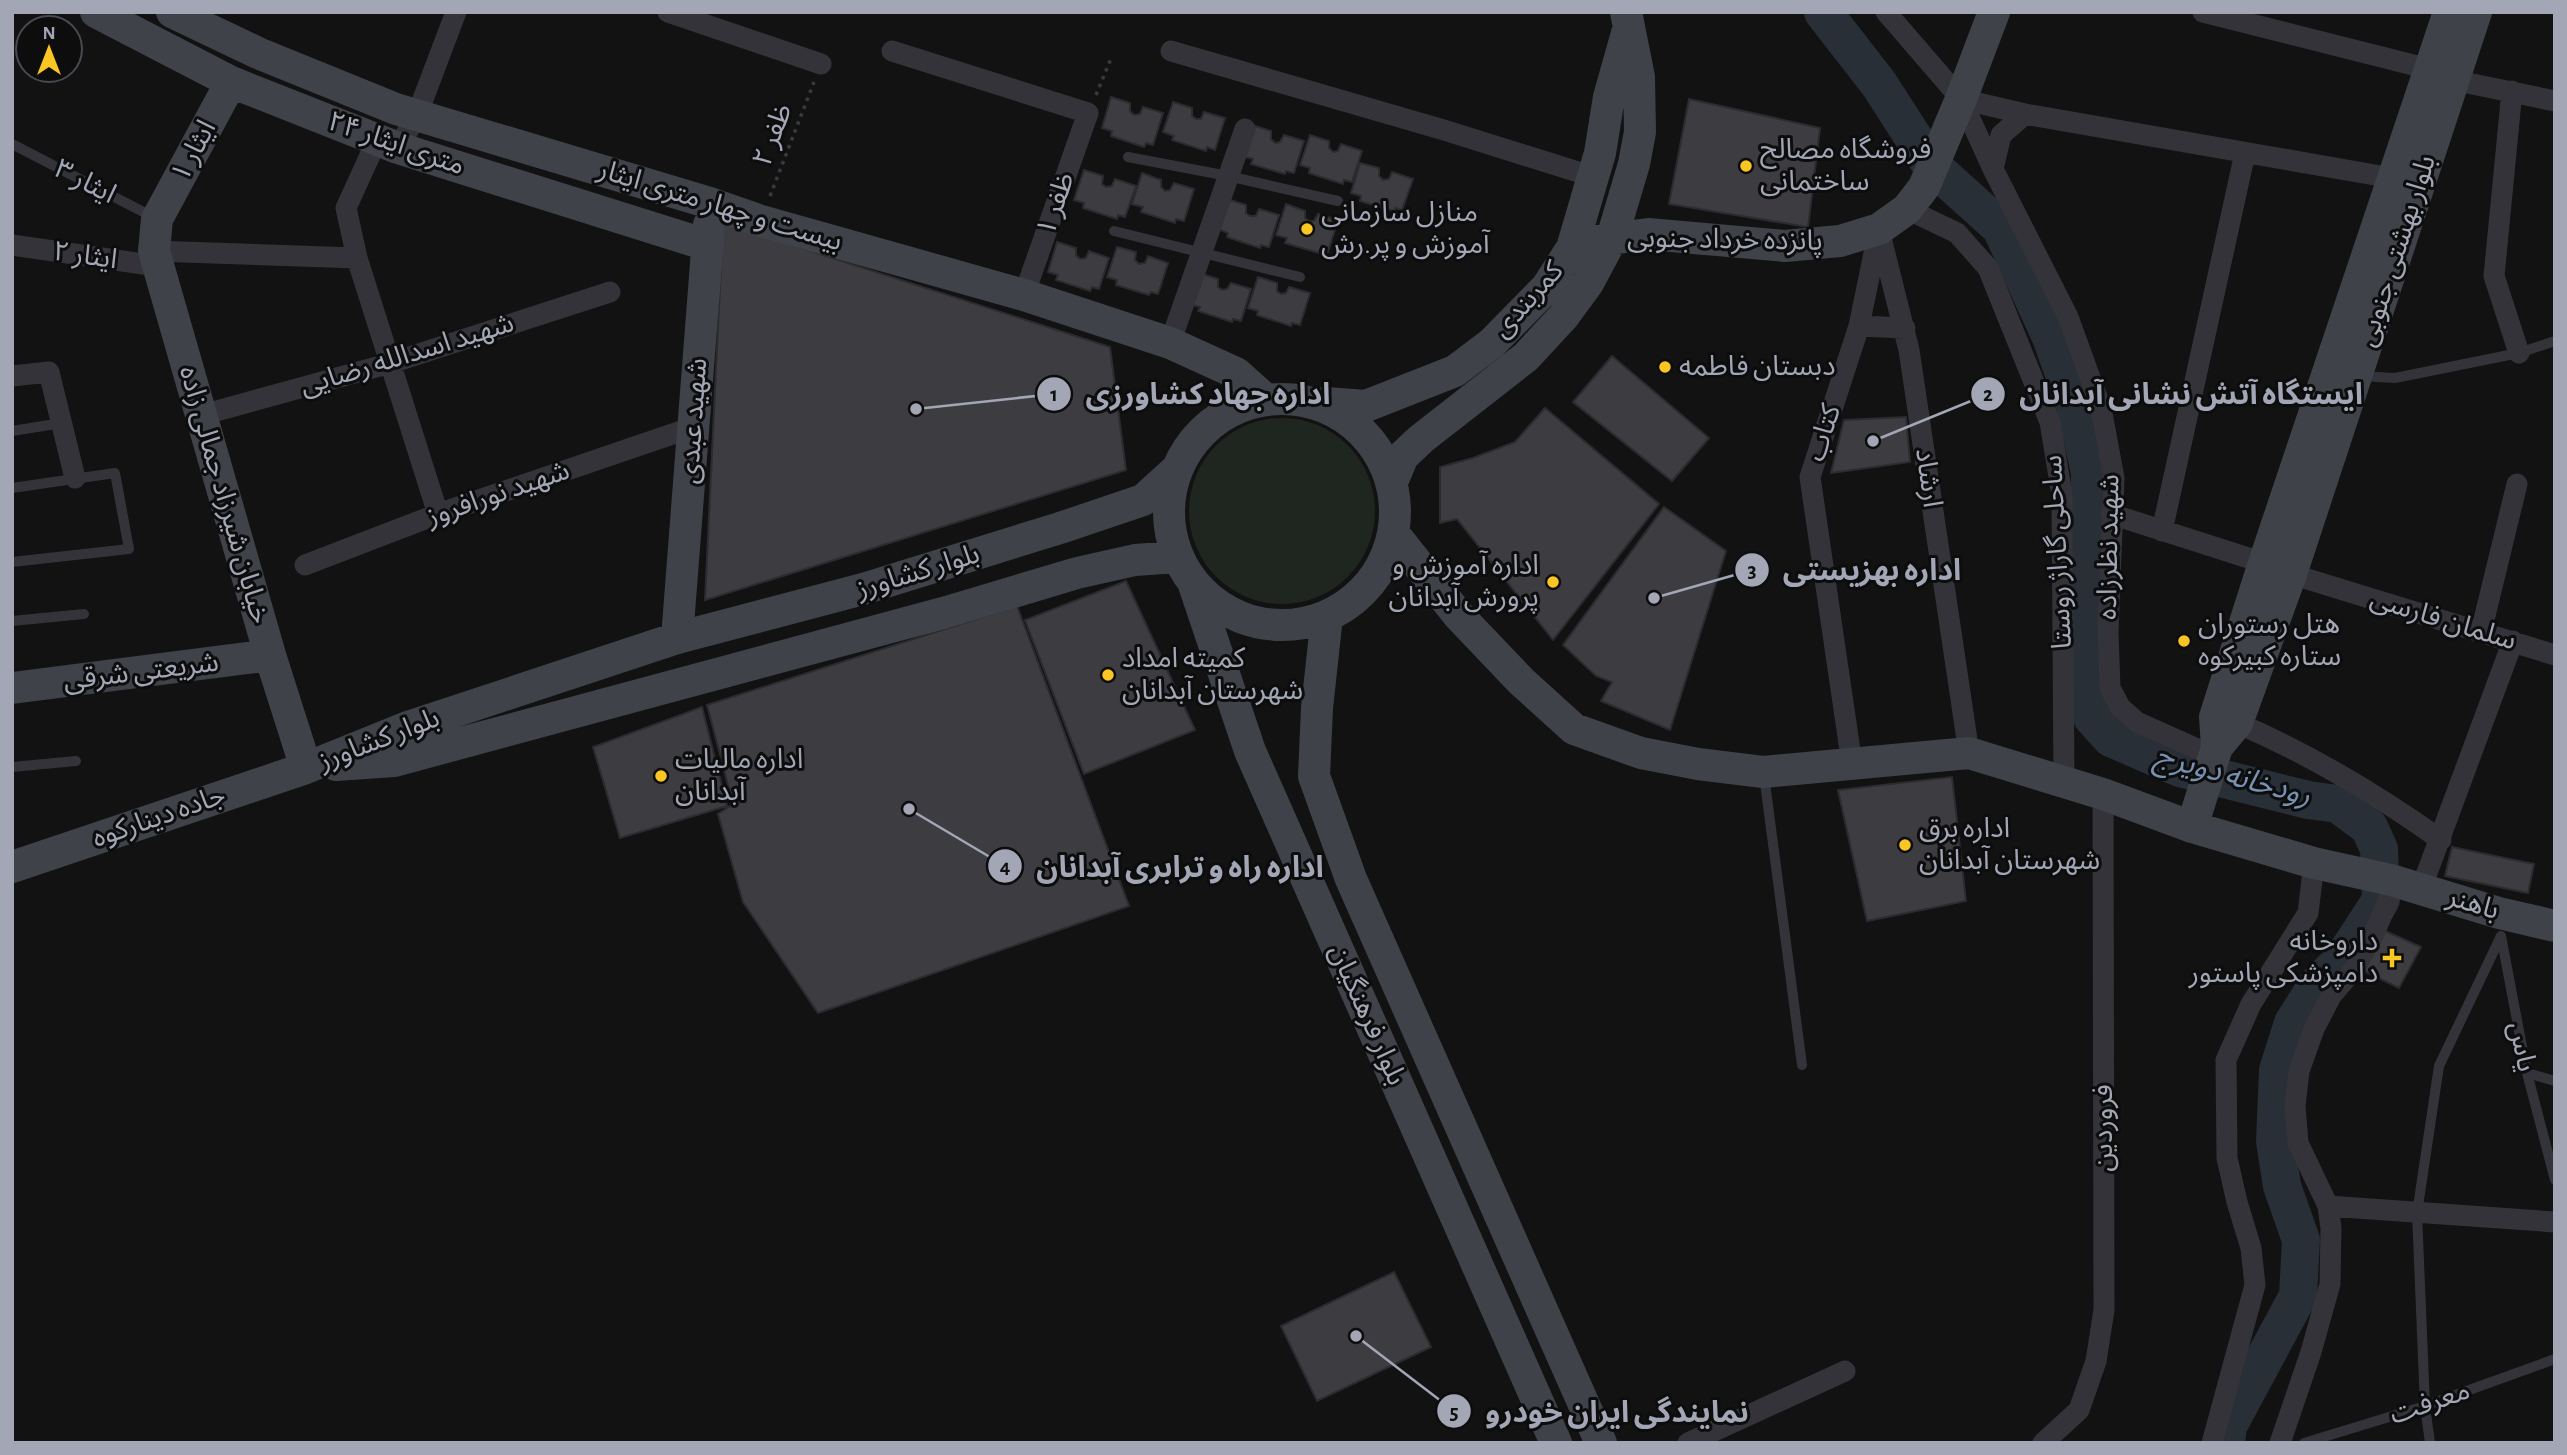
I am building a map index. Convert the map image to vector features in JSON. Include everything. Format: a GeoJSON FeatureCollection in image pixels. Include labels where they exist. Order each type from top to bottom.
{"type":"FeatureCollection","features":[{"type":"Feature","properties":{"kind":"main road","name":"۲۴ متری ایثار"},"geometry":{"type":"LineString","coordinates":[[96,12],[231,82],[398,148],[707,245]]}},
{"type":"Feature","properties":{"kind":"main road","name":"بیست و چهار متری ایثار"},"geometry":{"type":"LineString","coordinates":[[172,12],[258,53],[417,116],[710,202],[761,221],[1024,295],[1170,342],[1236,373],[1266,400]]}},
{"type":"Feature","properties":{"kind":"main road"},"geometry":{"type":"LineString","coordinates":[[1916,198],[1940,150],[1994,12]]}},
{"type":"Feature","properties":{"kind":"main road","name":"بلوار بهشتی جنوبی"},"geometry":{"type":"LineString","coordinates":[[2214,755],[2215,717],[2357,376],[2441,74],[2449,12]]}},
{"type":"Feature","properties":{"kind":"main road","name":"بلوار بهشتی جنوبی"},"geometry":{"type":"LineString","coordinates":[[2214,755],[2237,723],[2278,568],[2392,178],[2441,74],[2476,12]]}},
{"type":"Feature","properties":{"kind":"main road","name":"کمربندی"},"geometry":{"type":"LineString","coordinates":[[1310,402],[1366,406],[1455,370],[1492,342],[1547,287],[1572,248],[1594,177],[1627,20]]}},
{"type":"Feature","properties":{"kind":"main road","name":"کمربندی"},"geometry":{"type":"LineString","coordinates":[[1392,482],[1403,456],[1420,439],[1526,357],[1563,317],[1588,283],[1612,238],[1634,164],[1640,132],[1639,78],[1627,20]]}},
{"type":"Feature","properties":{"kind":"main road","name":"ایثار ۱"},"geometry":{"type":"LineString","coordinates":[[157,219],[231,82]]}},
{"type":"Feature","properties":{"kind":"main road"},"geometry":{"type":"LineString","coordinates":[[398,148],[392,139],[417,116]]}},
{"type":"Feature","properties":{"kind":"main road","name":"پانزده خرداد جنوبی"},"geometry":{"type":"LineString","coordinates":[[1572,248],[1594,241],[1648,234],[1786,246],[1840,242],[1879,229],[1916,198]]}},
{"type":"Feature","properties":{"kind":"main road","name":"شهید عبدی"},"geometry":{"type":"LineString","coordinates":[[677,638],[710,202]]}},
{"type":"Feature","properties":{"kind":"main road","name":"خیابان شیرزاد جمالی زاده"},"geometry":{"type":"LineString","coordinates":[[157,219],[156,258],[270,655],[306,768]]}},
{"type":"Feature","properties":{"kind":"main road"},"geometry":{"type":"LineString","coordinates":[[1266,400],[1310,402],[1333,411],[1352,423],[1370,440],[1383,460],[1392,482],[1397,517],[1394,534],[1385,560],[1370,584],[1351,603],[1327,616],[1298,624],[1269,625],[1240,617],[1214,603],[1185,570],[1169,528],[1169,499],[1176,470],[1191,444],[1212,423],[1238,408],[1266,400]]}},
{"type":"Feature","properties":{"kind":"main road","name":"بلوار کشاورز"},"geometry":{"type":"LineString","coordinates":[[306,768],[405,728],[677,638],[863,589],[1143,500],[1176,470]]}},
{"type":"Feature","properties":{"kind":"main road"},"geometry":{"type":"LineString","coordinates":[[1394,534],[1459,616],[1521,681],[1574,729],[1642,753],[1698,764],[1763,772],[1969,753]]}},
{"type":"Feature","properties":{"kind":"main road","name":"بلوار کشاورز"},"geometry":{"type":"LineString","coordinates":[[306,768],[394,761],[943,613],[1098,568],[1135,560],[1185,570]]}},
{"type":"Feature","properties":{"kind":"main road"},"geometry":{"type":"LineString","coordinates":[[929,569],[918,584],[916,597],[925,609],[943,613]]}},
{"type":"Feature","properties":{"kind":"main road","name":"بلوار فرهنگیان"},"geometry":{"type":"LineString","coordinates":[[1185,570],[1250,751],[1556,1443]]}},
{"type":"Feature","properties":{"kind":"main road"},"geometry":{"type":"LineString","coordinates":[[863,589],[885,588],[897,594],[900,605],[897,617],[888,628]]}},
{"type":"Feature","properties":{"kind":"main road","name":"بلوار فرهنگیان"},"geometry":{"type":"LineString","coordinates":[[1327,616],[1317,708],[1314,776],[1351,879],[1601,1443]]}},
{"type":"Feature","properties":{"kind":"main road","name":"شریعتی شرقی"},"geometry":{"type":"LineString","coordinates":[[12,688],[270,655]]}},
{"type":"Feature","properties":{"kind":"main road","name":"باهنر"},"geometry":{"type":"LineString","coordinates":[[1969,753],[2103,794],[2192,827],[2314,863],[2403,884],[2500,924],[2555,926]]}},
{"type":"Feature","properties":{"kind":"main road"},"geometry":{"type":"LineString","coordinates":[[2192,827],[2214,755]]}},
{"type":"Feature","properties":{"kind":"main road","name":"جاده دینارکوه"},"geometry":{"type":"LineString","coordinates":[[12,867],[306,768]]}},
{"type":"Feature","properties":{"kind":"street"},"geometry":{"type":"LineString","coordinates":[[417,116],[456,12]]}},
{"type":"Feature","properties":{"kind":"street"},"geometry":{"type":"LineString","coordinates":[[668,12],[821,64]]}},
{"type":"Feature","properties":{"kind":"street","name":"شهید نظرزاده"},"geometry":{"type":"LineString","coordinates":[[1886,12],[1961,99],[1993,169],[2068,317],[2101,408],[2114,478],[2108,632],[2110,688],[2120,707],[2137,722],[2214,755]]}},
{"type":"Feature","properties":{"kind":"street"},"geometry":{"type":"LineString","coordinates":[[2203,12],[2555,101]]}},
{"type":"Feature","properties":{"kind":"street"},"geometry":{"type":"LineString","coordinates":[[892,51],[1088,113]]}},
{"type":"Feature","properties":{"kind":"street"},"geometry":{"type":"LineString","coordinates":[[1171,51],[1444,130],[1594,177]]}},
{"type":"Feature","properties":{"kind":"street"},"geometry":{"type":"LineString","coordinates":[[2512,90],[2494,276],[2519,354]]}},
{"type":"Feature","properties":{"kind":"street"},"geometry":{"type":"LineString","coordinates":[[1961,99],[2025,114],[2392,178]]}},
{"type":"Feature","properties":{"kind":"street","name":"ظفر ۱"},"geometry":{"type":"LineString","coordinates":[[1024,295],[1088,113]]}},
{"type":"Feature","properties":{"kind":"street"},"geometry":{"type":"LineString","coordinates":[[1993,169],[2001,135],[2025,114]]}},
{"type":"Feature","properties":{"kind":"street"},"geometry":{"type":"LineString","coordinates":[[1170,342],[1245,129]]}},
{"type":"Feature","properties":{"kind":"street"},"geometry":{"type":"LineString","coordinates":[[398,148],[346,208],[357,258],[438,514]]}},
{"type":"Feature","properties":{"kind":"street"},"geometry":{"type":"LineString","coordinates":[[2162,531],[2245,153]]}},
{"type":"Feature","properties":{"kind":"street","name":"ساحلی گاراژ روستا"},"geometry":{"type":"LineString","coordinates":[[1916,198],[1957,233],[1988,268],[2050,422],[2062,495],[2064,782]]}},
{"type":"Feature","properties":{"kind":"street","name":"کتاب"},"geometry":{"type":"LineString","coordinates":[[1852,764],[1810,477],[1859,326],[1879,229]]}},
{"type":"Feature","properties":{"kind":"street","name":"ارشاد"},"geometry":{"type":"LineString","coordinates":[[1879,229],[1905,328],[1969,753]]}},
{"type":"Feature","properties":{"kind":"street","name":"ایثار ۲"},"geometry":{"type":"LineString","coordinates":[[12,245],[156,258],[357,258]]}},
{"type":"Feature","properties":{"kind":"street","name":"شهید اسدالله رضایی"},"geometry":{"type":"LineString","coordinates":[[202,415],[391,363],[610,292]]}},
{"type":"Feature","properties":{"kind":"street"},"geometry":{"type":"LineString","coordinates":[[1859,326],[1905,328]]}},
{"type":"Feature","properties":{"kind":"street"},"geometry":{"type":"LineString","coordinates":[[12,376],[49,372],[75,478]]}},
{"type":"Feature","properties":{"kind":"street","name":"شهید نورافروز"},"geometry":{"type":"LineString","coordinates":[[304,565],[438,514],[693,427]]}},
{"type":"Feature","properties":{"kind":"street"},"geometry":{"type":"LineString","coordinates":[[2481,632],[2518,484]]}},
{"type":"Feature","properties":{"kind":"street","name":"سلمان فارسی"},"geometry":{"type":"LineString","coordinates":[[2112,514],[2555,655]]}},
{"type":"Feature","properties":{"kind":"street"},"geometry":{"type":"LineString","coordinates":[[2280,1443],[2311,1352],[2330,1283],[2331,1227],[2328,1206],[2298,1143],[2295,1106],[2299,1071],[2314,1029],[2331,996],[2355,968],[2403,884],[2441,839],[2513,641]]}},
{"type":"Feature","properties":{"kind":"street"},"geometry":{"type":"LineString","coordinates":[[2237,723],[2351,779],[2441,839]]}},
{"type":"Feature","properties":{"kind":"street","name":"فروردین"},"geometry":{"type":"LineString","coordinates":[[2043,1443],[2079,1410],[2096,1361],[2104,1310],[2103,794]]}},
{"type":"Feature","properties":{"kind":"street"},"geometry":{"type":"LineString","coordinates":[[2212,1443],[2255,1285],[2251,1248],[2227,1158],[2226,1060],[2251,1004],[2308,913],[2314,863]]}},
{"type":"Feature","properties":{"kind":"street"},"geometry":{"type":"LineString","coordinates":[[2328,1206],[2555,1222]]}},
{"type":"Feature","properties":{"kind":"street"},"geometry":{"type":"LineString","coordinates":[[1688,1443],[1845,1371]]}},
{"type":"Feature","properties":{"kind":"lane","name":"ایثار ۳"},"geometry":{"type":"LineString","coordinates":[[12,144],[157,219]]}},
{"type":"Feature","properties":{"kind":"lane"},"geometry":{"type":"LineString","coordinates":[[1128,157],[1338,201]]}},
{"type":"Feature","properties":{"kind":"lane"},"geometry":{"type":"LineString","coordinates":[[1114,230],[1300,277]]}},
{"type":"Feature","properties":{"kind":"lane"},"geometry":{"type":"LineString","coordinates":[[2357,376],[2395,378],[2519,354],[2555,341]]}},
{"type":"Feature","properties":{"kind":"lane"},"geometry":{"type":"LineString","coordinates":[[12,431],[62,423]]}},
{"type":"Feature","properties":{"kind":"lane"},"geometry":{"type":"LineString","coordinates":[[12,488],[115,473],[129,549],[12,562]]}},
{"type":"Feature","properties":{"kind":"lane"},"geometry":{"type":"LineString","coordinates":[[12,621],[84,614]]}},
{"type":"Feature","properties":{"kind":"lane"},"geometry":{"type":"LineString","coordinates":[[12,767],[76,761]]}},
{"type":"Feature","properties":{"kind":"lane"},"geometry":{"type":"LineString","coordinates":[[1763,772],[1802,1065]]}},
{"type":"Feature","properties":{"kind":"lane"},"geometry":{"type":"LineString","coordinates":[[2430,1443],[2425,1406],[2417,1213],[2439,1066],[2500,924]]}},
{"type":"Feature","properties":{"kind":"lane","name":"یاس"},"geometry":{"type":"LineString","coordinates":[[2500,924],[2527,1073],[2555,1180]]}},
{"type":"Feature","properties":{"kind":"lane"},"geometry":{"type":"LineString","coordinates":[[2527,1073],[2555,1081]]}},
{"type":"Feature","properties":{"kind":"lane","name":"معرفت"},"geometry":{"type":"LineString","coordinates":[[2304,1443],[2425,1406],[2555,1359]]}},
{"type":"Feature","properties":{"kind":"path"},"geometry":{"type":"LineString","coordinates":[[1088,113],[1112,56]]}},
{"type":"Feature","properties":{"kind":"path","name":"ظفر ۲"},"geometry":{"type":"LineString","coordinates":[[761,221],[821,64]]}},
{"type":"Feature","properties":{"kind":"shaded area"},"geometry":{"type":"Polygon","coordinates":[[[1282,418],[1318,425],[1348,445],[1368,475],[1375,511],[1368,547],[1348,577],[1318,597],[1282,604],[1246,597],[1216,577],[1196,547],[1189,511],[1196,475],[1216,445],[1246,425],[1282,418]]]}},
{"type":"Feature","properties":{"kind":"building"},"geometry":{"type":"Polygon","coordinates":[[[1111,97],[1130,103],[1130,111],[1134,115],[1140,114],[1143,107],[1163,113],[1153,145],[1146,143],[1144,147],[1111,136],[1112,131],[1102,128],[1111,97]]]}},
{"type":"Feature","properties":{"kind":"building","name":"فروشگاه مصالح ساختمانی"},"geometry":{"type":"Polygon","coordinates":[[[1689,99],[1820,128],[1808,227],[1669,204],[1689,99]]]}},
{"type":"Feature","properties":{"kind":"building"},"geometry":{"type":"Polygon","coordinates":[[[1173,102],[1192,108],[1192,116],[1196,119],[1201,119],[1204,112],[1225,118],[1215,150],[1207,147],[1206,151],[1172,140],[1174,136],[1163,132],[1173,102]]]}},
{"type":"Feature","properties":{"kind":"building","name":"منازل سازمانی آموزش و پر.رش"},"geometry":{"type":"Polygon","coordinates":[[[1252,125],[1271,131],[1271,139],[1275,143],[1280,142],[1284,135],[1304,141],[1294,173],[1286,171],[1285,174],[1251,164],[1253,159],[1242,156],[1252,125]]]}},
{"type":"Feature","properties":{"kind":"building","name":"منازل سازمانی آموزش و پر.رش"},"geometry":{"type":"Polygon","coordinates":[[[1310,135],[1329,141],[1329,148],[1333,152],[1338,151],[1341,144],[1362,151],[1352,182],[1344,180],[1343,184],[1309,173],[1310,168],[1300,165],[1310,135]]]}},
{"type":"Feature","properties":{"kind":"building","name":"منازل سازمانی آموزش و پر.رش"},"geometry":{"type":"Polygon","coordinates":[[[1360,163],[1379,168],[1379,176],[1383,180],[1389,179],[1392,172],[1413,179],[1402,210],[1395,208],[1394,211],[1360,201],[1361,196],[1351,193],[1360,163]]]}},
{"type":"Feature","properties":{"kind":"building"},"geometry":{"type":"Polygon","coordinates":[[[1084,170],[1103,176],[1102,184],[1106,187],[1112,186],[1115,179],[1136,186],[1125,217],[1118,215],[1117,219],[1083,208],[1084,203],[1074,200],[1084,170]]]}},
{"type":"Feature","properties":{"kind":"building"},"geometry":{"type":"Polygon","coordinates":[[[1142,173],[1161,180],[1161,187],[1165,191],[1170,190],[1174,183],[1194,189],[1184,221],[1176,219],[1175,223],[1141,212],[1143,207],[1132,204],[1142,173]]]}},
{"type":"Feature","properties":{"kind":"building","name":"منازل سازمانی آموزش و پر.رش"},"geometry":{"type":"Polygon","coordinates":[[[1227,199],[1246,205],[1246,213],[1250,216],[1256,216],[1259,209],[1279,215],[1269,247],[1261,245],[1260,248],[1227,237],[1228,233],[1218,229],[1227,199]]]}},
{"type":"Feature","properties":{"kind":"building","name":"منازل سازمانی آموزش و پر.رش"},"geometry":{"type":"Polygon","coordinates":[[[1286,204],[1305,211],[1305,218],[1309,221],[1314,221],[1318,214],[1338,220],[1328,252],[1320,250],[1319,253],[1285,243],[1287,238],[1276,235],[1286,204]]]}},
{"type":"Feature","properties":{"kind":"building"},"geometry":{"type":"Polygon","coordinates":[[[723,223],[1110,347],[1126,470],[705,600],[723,223]]]}},
{"type":"Feature","properties":{"kind":"building"},"geometry":{"type":"Polygon","coordinates":[[[1057,242],[1076,248],[1076,255],[1080,259],[1086,258],[1089,251],[1109,258],[1099,289],[1092,287],[1090,291],[1056,280],[1058,275],[1048,272],[1057,242]]]}},
{"type":"Feature","properties":{"kind":"building"},"geometry":{"type":"Polygon","coordinates":[[[1117,247],[1136,252],[1135,260],[1139,264],[1145,263],[1148,256],[1168,263],[1158,294],[1151,292],[1149,295],[1116,285],[1117,280],[1107,277],[1117,247]]]}},
{"type":"Feature","properties":{"kind":"building","name":"منازل سازمانی آموزش و پر.رش"},"geometry":{"type":"Polygon","coordinates":[[[1199,273],[1218,279],[1218,287],[1222,290],[1227,289],[1231,283],[1251,289],[1241,321],[1233,319],[1232,322],[1198,311],[1200,307],[1189,304],[1199,273]]]}},
{"type":"Feature","properties":{"kind":"building","name":"منازل سازمانی آموزش و پر.رش"},"geometry":{"type":"Polygon","coordinates":[[[1258,277],[1277,283],[1277,291],[1281,294],[1286,293],[1289,287],[1310,293],[1300,325],[1292,323],[1291,326],[1257,315],[1258,311],[1248,308],[1258,277]]]}},
{"type":"Feature","properties":{"kind":"building","name":"دبستان فاطمه"},"geometry":{"type":"Polygon","coordinates":[[[1612,356],[1709,438],[1672,481],[1573,402],[1612,356]]]}},
{"type":"Feature","properties":{"kind":"building","name":"اداره آموزش و پرورش آبدانان"},"geometry":{"type":"Polygon","coordinates":[[[1545,408],[1659,504],[1553,640],[1457,519],[1440,523],[1440,467],[1515,442],[1545,408]]]}},
{"type":"Feature","properties":{"kind":"building"},"geometry":{"type":"Polygon","coordinates":[[[1906,417],[1910,462],[1831,473],[1844,420],[1906,417]]]}},
{"type":"Feature","properties":{"kind":"building"},"geometry":{"type":"Polygon","coordinates":[[[1664,507],[1726,551],[1670,730],[1601,701],[1612,682],[1596,676],[1563,645],[1664,507]]]}},
{"type":"Feature","properties":{"kind":"building","name":"کمیته امداد شهرستان آبدانان"},"geometry":{"type":"Polygon","coordinates":[[[1126,581],[1195,730],[1084,774],[1025,620],[1126,581]]]}},
{"type":"Feature","properties":{"kind":"building"},"geometry":{"type":"Polygon","coordinates":[[[1017,606],[1129,906],[818,1013],[743,902],[718,814],[733,804],[707,705],[1017,606]]]}},
{"type":"Feature","properties":{"kind":"building","name":"اداره مالیات آبدانان"},"geometry":{"type":"Polygon","coordinates":[[[702,707],[727,806],[620,838],[593,747],[702,707]]]}},
{"type":"Feature","properties":{"kind":"building","name":"اداره برق شهرستان آبدانان"},"geometry":{"type":"Polygon","coordinates":[[[1952,777],[1966,901],[1867,921],[1838,790],[1952,777]]]}},
{"type":"Feature","properties":{"kind":"building"},"geometry":{"type":"Polygon","coordinates":[[[2452,847],[2534,864],[2528,893],[2445,876],[2452,847]]]}},
{"type":"Feature","properties":{"kind":"building","name":"داروخانه دامپزشکی پاستور"},"geometry":{"type":"Polygon","coordinates":[[[2383,930],[2421,947],[2399,988],[2362,970],[2383,930]]]}},
{"type":"Feature","properties":{"kind":"building"},"geometry":{"type":"Polygon","coordinates":[[[1394,1272],[1431,1347],[1317,1401],[1281,1326],[1394,1272]]]}},
{"type":"Feature","properties":{"kind":"waterway","name":"رودخانه دویرج"},"geometry":{"type":"LineString","coordinates":[[1823,12],[1879,84],[1931,165],[2001,228],[2051,337],[2075,405],[2090,473],[2087,681],[2092,717],[2111,738],[2180,768],[2308,800],[2338,804],[2369,827],[2379,849],[2381,900],[2342,960],[2317,985],[2293,1023],[2278,1070],[2275,1141],[2282,1186],[2301,1240],[2298,1296],[2228,1426],[2226,1443]]}},
{"type":"Feature","properties":{"kind":"place","name":"فروشگاه مصالح ساختمانی"},"geometry":{"type":"Point","coordinates":[1746,166]}},
{"type":"Feature","properties":{"kind":"place","name":"منازل سازمانی آموزش و پر.رش"},"geometry":{"type":"Point","coordinates":[1307,229]}},
{"type":"Feature","properties":{"kind":"place","name":"دبستان فاطمه"},"geometry":{"type":"Point","coordinates":[1665,367]}},
{"type":"Feature","properties":{"kind":"place","name":"اداره جهاد کشاورزی"},"geometry":{"type":"Point","coordinates":[916,409]}},
{"type":"Feature","properties":{"kind":"place","name":"ایستگاه آتش نشانی آبدانان"},"geometry":{"type":"Point","coordinates":[1873,441]}},
{"type":"Feature","properties":{"kind":"place","name":"اداره آموزش و پرورش آبدانان"},"geometry":{"type":"Point","coordinates":[1553,582]}},
{"type":"Feature","properties":{"kind":"place","name":"اداره بهزیستی"},"geometry":{"type":"Point","coordinates":[1654,598]}},
{"type":"Feature","properties":{"kind":"place","name":"هتل رستوران ستاره کبیرکوه"},"geometry":{"type":"Point","coordinates":[2184,641]}},
{"type":"Feature","properties":{"kind":"place","name":"کمیته امداد شهرستان آبدانان"},"geometry":{"type":"Point","coordinates":[1108,675]}},
{"type":"Feature","properties":{"kind":"place","name":"اداره مالیات آبدانان"},"geometry":{"type":"Point","coordinates":[661,776]}},
{"type":"Feature","properties":{"kind":"place","name":"اداره راه و ترابری آبدانان"},"geometry":{"type":"Point","coordinates":[909,809]}},
{"type":"Feature","properties":{"kind":"place","name":"اداره برق شهرستان آبدانان"},"geometry":{"type":"Point","coordinates":[1905,845]}},
{"type":"Feature","properties":{"kind":"place","name":"داروخانه دامپزشکی پاستور"},"geometry":{"type":"Point","coordinates":[2392,958]}},
{"type":"Feature","properties":{"kind":"place","name":"نمایندگی ایران خودرو"},"geometry":{"type":"Point","coordinates":[1356,1336]}}]}
